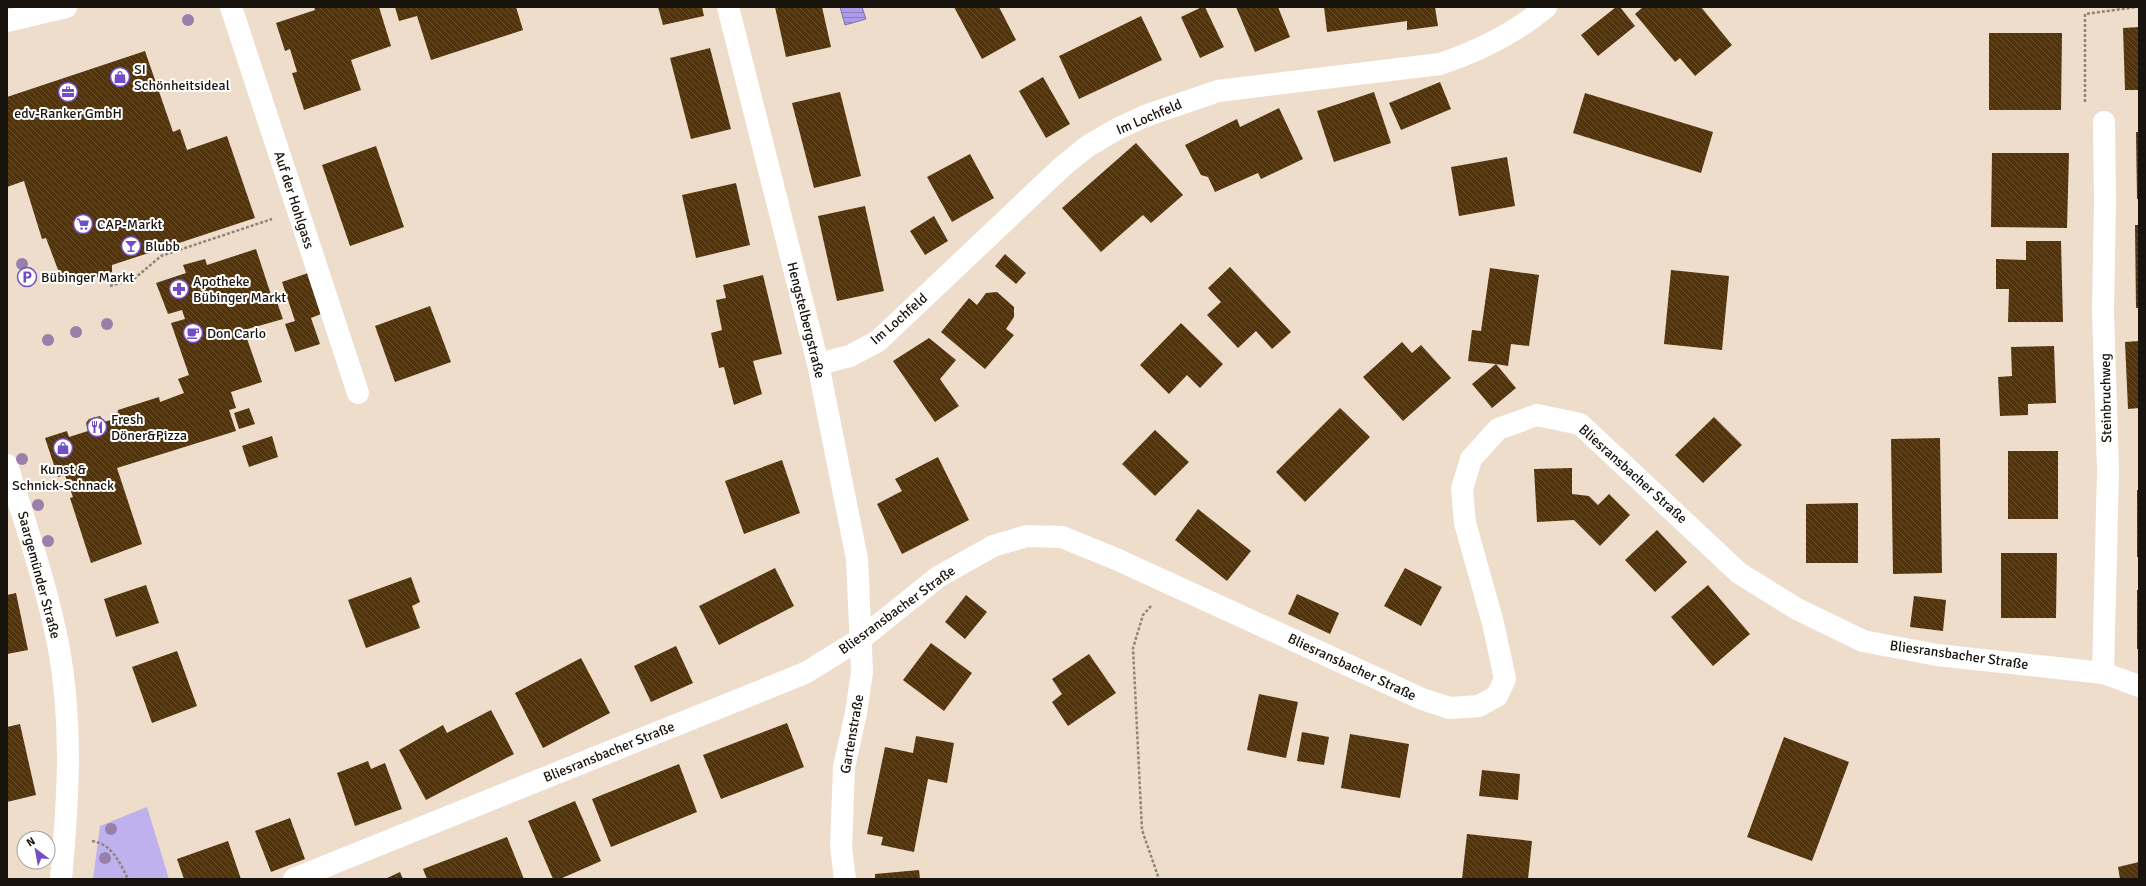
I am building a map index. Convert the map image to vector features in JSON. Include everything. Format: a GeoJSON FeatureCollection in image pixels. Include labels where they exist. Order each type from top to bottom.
{"type":"FeatureCollection","features":[{"type":"Feature","properties":{"kind":"street"},"geometry":{"type":"LineString","coordinates":[[7,21],[66,7]]}},
{"type":"Feature","properties":{"kind":"street","name":"Auf der Hohlgass"},"geometry":{"type":"LineString","coordinates":[[230,7],[358,393]]}},
{"type":"Feature","properties":{"kind":"street","name":"Hengstelbergstraße"},"geometry":{"type":"LineString","coordinates":[[728,7],[818,364],[857,559],[862,638]]}},
{"type":"Feature","properties":{"kind":"street","name":"Im Lochfeld"},"geometry":{"type":"LineString","coordinates":[[818,364],[850,356],[878,341],[1064,166],[1088,146],[1118,129],[1145,116],[1218,91],[1440,64],[1472,53],[1507,36],[1546,7]]}},
{"type":"Feature","properties":{"kind":"street","name":"Steinbruchweg"},"geometry":{"type":"LineString","coordinates":[[2103,673],[2108,471],[2104,312],[2104,122]]}},
{"type":"Feature","properties":{"kind":"street","name":"Bliesransbacher Straße"},"geometry":{"type":"LineString","coordinates":[[294,879],[805,673],[862,638],[938,577],[993,546],[1027,536],[1062,537],[1171,584],[1422,700],[1450,708],[1478,706],[1497,696],[1505,679],[1493,622],[1465,523],[1462,489],[1472,459],[1498,429],[1538,415],[1580,424],[1740,573],[1796,609],[1863,641],[1937,655],[2103,673],[2139,686]]}},
{"type":"Feature","properties":{"kind":"street","name":"Saargemünder Straße"},"geometry":{"type":"LineString","coordinates":[[7,465],[49,603],[59,650],[65,695],[68,741],[68,789],[61,879]]}},
{"type":"Feature","properties":{"kind":"street","name":"Gartenstraße"},"geometry":{"type":"LineString","coordinates":[[845,879],[841,847],[844,767],[856,713],[862,672],[862,638]]}},
{"type":"Feature","properties":{"kind":"path"},"geometry":{"type":"LineString","coordinates":[[2104,122],[2086,114],[2084,94],[2085,14],[2137,7]]}},
{"type":"Feature","properties":{"kind":"path"},"geometry":{"type":"LineString","coordinates":[[110,286],[134,279],[161,256],[298,211]]}},
{"type":"Feature","properties":{"kind":"path"},"geometry":{"type":"LineString","coordinates":[[1159,879],[1142,830],[1133,648],[1143,615],[1171,584]]}},
{"type":"Feature","properties":{"kind":"path"},"geometry":{"type":"LineString","coordinates":[[98,842],[114,853],[128,879]]}},
{"type":"Feature","properties":{"kind":"shaded area"},"geometry":{"type":"Polygon","coordinates":[[[840,7],[862,7],[866,19],[845,25],[840,7]]]}},
{"type":"Feature","properties":{"kind":"shaded area"},"geometry":{"type":"Polygon","coordinates":[[[147,807],[169,879],[93,879],[100,826],[147,807]]]}},
{"type":"Feature","properties":{"kind":"building"},"geometry":{"type":"Polygon","coordinates":[[[314,7],[379,7],[391,46],[351,60],[361,90],[304,110],[292,73],[297,72],[290,49],[285,51],[276,23],[315,10],[314,7]]]}},
{"type":"Feature","properties":{"kind":"building"},"geometry":{"type":"Polygon","coordinates":[[[395,7],[516,7],[523,30],[431,60],[417,16],[399,21],[395,7]]]}},
{"type":"Feature","properties":{"kind":"building"},"geometry":{"type":"Polygon","coordinates":[[[658,7],[702,7],[704,16],[663,25],[658,7]]]}},
{"type":"Feature","properties":{"kind":"building"},"geometry":{"type":"Polygon","coordinates":[[[775,7],[822,7],[831,47],[786,57],[775,7]]]}},
{"type":"Feature","properties":{"kind":"building"},"geometry":{"type":"Polygon","coordinates":[[[954,7],[999,7],[1016,40],[982,59],[954,7]]]}},
{"type":"Feature","properties":{"kind":"building"},"geometry":{"type":"Polygon","coordinates":[[[1205,7],[1224,47],[1200,58],[1181,17],[1205,7]]]}},
{"type":"Feature","properties":{"kind":"building"},"geometry":{"type":"Polygon","coordinates":[[[1236,7],[1278,7],[1290,37],[1255,52],[1236,7]]]}},
{"type":"Feature","properties":{"kind":"building"},"geometry":{"type":"Polygon","coordinates":[[[1324,7],[1435,7],[1438,26],[1407,30],[1407,21],[1327,32],[1324,7]]]}},
{"type":"Feature","properties":{"kind":"building"},"geometry":{"type":"Polygon","coordinates":[[[1616,7],[1620,7],[1635,26],[1598,56],[1581,35],[1616,7]]]}},
{"type":"Feature","properties":{"kind":"building"},"geometry":{"type":"Polygon","coordinates":[[[1643,7],[1701,7],[1732,45],[1695,76],[1680,58],[1675,62],[1635,14],[1643,7]]]}},
{"type":"Feature","properties":{"kind":"building"},"geometry":{"type":"Polygon","coordinates":[[[1141,16],[1162,60],[1079,99],[1059,56],[1141,16]]]}},
{"type":"Feature","properties":{"kind":"building"},"geometry":{"type":"Polygon","coordinates":[[[2139,27],[2139,90],[2125,90],[2123,28],[2139,27]]]}},
{"type":"Feature","properties":{"kind":"building"},"geometry":{"type":"Polygon","coordinates":[[[1989,33],[2062,33],[2061,110],[1989,110],[1989,33]]]}},
{"type":"Feature","properties":{"kind":"building"},"geometry":{"type":"Polygon","coordinates":[[[710,48],[731,129],[691,139],[670,58],[710,48]]]}},
{"type":"Feature","properties":{"kind":"building"},"geometry":{"type":"Polygon","coordinates":[[[145,51],[173,132],[180,129],[187,150],[227,136],[255,218],[112,265],[112,272],[78,284],[60,275],[46,238],[42,239],[24,181],[7,187],[7,97],[145,51]]]}},
{"type":"Feature","properties":{"kind":"building"},"geometry":{"type":"Polygon","coordinates":[[[1043,77],[1070,124],[1046,138],[1019,91],[1043,77]]]}},
{"type":"Feature","properties":{"kind":"building"},"geometry":{"type":"Polygon","coordinates":[[[1440,82],[1451,109],[1401,130],[1389,103],[1440,82]]]}},
{"type":"Feature","properties":{"kind":"building"},"geometry":{"type":"Polygon","coordinates":[[[840,92],[861,176],[814,188],[792,103],[840,92]]]}},
{"type":"Feature","properties":{"kind":"building"},"geometry":{"type":"Polygon","coordinates":[[[1374,92],[1391,143],[1334,162],[1317,111],[1374,92]]]}},
{"type":"Feature","properties":{"kind":"building"},"geometry":{"type":"Polygon","coordinates":[[[1585,93],[1713,132],[1701,173],[1573,133],[1585,93]]]}},
{"type":"Feature","properties":{"kind":"building"},"geometry":{"type":"Polygon","coordinates":[[[1279,108],[1303,159],[1261,179],[1258,173],[1215,192],[1208,177],[1201,175],[1185,145],[1237,119],[1240,127],[1279,108]]]}},
{"type":"Feature","properties":{"kind":"building"},"geometry":{"type":"Polygon","coordinates":[[[2136,132],[2139,132],[2139,199],[2137,199],[2136,132]]]}},
{"type":"Feature","properties":{"kind":"building"},"geometry":{"type":"Polygon","coordinates":[[[1136,143],[1183,195],[1151,223],[1143,215],[1101,252],[1062,208],[1136,143]]]}},
{"type":"Feature","properties":{"kind":"building"},"geometry":{"type":"Polygon","coordinates":[[[376,146],[404,227],[350,246],[322,165],[376,146]]]}},
{"type":"Feature","properties":{"kind":"building"},"geometry":{"type":"Polygon","coordinates":[[[1992,153],[2069,153],[2067,228],[1991,227],[1992,153]]]}},
{"type":"Feature","properties":{"kind":"building"},"geometry":{"type":"Polygon","coordinates":[[[970,154],[994,198],[952,222],[927,177],[970,154]]]}},
{"type":"Feature","properties":{"kind":"building"},"geometry":{"type":"Polygon","coordinates":[[[1507,157],[1515,206],[1459,216],[1451,167],[1507,157]]]}},
{"type":"Feature","properties":{"kind":"building"},"geometry":{"type":"Polygon","coordinates":[[[736,183],[750,245],[696,258],[682,195],[736,183]]]}},
{"type":"Feature","properties":{"kind":"building"},"geometry":{"type":"Polygon","coordinates":[[[865,206],[884,291],[837,301],[818,216],[865,206]]]}},
{"type":"Feature","properties":{"kind":"building"},"geometry":{"type":"Polygon","coordinates":[[[934,216],[948,241],[925,255],[910,231],[934,216]]]}},
{"type":"Feature","properties":{"kind":"building"},"geometry":{"type":"Polygon","coordinates":[[[2135,225],[2139,225],[2139,308],[2136,308],[2135,225]]]}},
{"type":"Feature","properties":{"kind":"building"},"geometry":{"type":"Polygon","coordinates":[[[2026,241],[2061,241],[2063,322],[2008,322],[2009,289],[1996,289],[1996,259],[2026,260],[2026,241]]]}},
{"type":"Feature","properties":{"kind":"building"},"geometry":{"type":"Polygon","coordinates":[[[256,249],[274,304],[277,302],[283,319],[244,330],[262,382],[231,392],[236,408],[229,410],[236,431],[117,468],[142,544],[91,563],[70,498],[73,497],[65,475],[58,477],[45,438],[67,431],[69,437],[88,431],[86,423],[89,419],[100,416],[104,422],[117,418],[118,410],[159,397],[160,402],[184,393],[178,379],[189,375],[171,323],[185,319],[182,310],[168,314],[156,283],[186,273],[183,265],[205,259],[207,265],[256,249]]]}},
{"type":"Feature","properties":{"kind":"building"},"geometry":{"type":"Polygon","coordinates":[[[1005,254],[1026,273],[1016,284],[995,266],[1005,254]]]}},
{"type":"Feature","properties":{"kind":"building"},"geometry":{"type":"Polygon","coordinates":[[[1230,267],[1291,332],[1272,349],[1256,331],[1238,348],[1207,315],[1221,302],[1208,288],[1230,267]]]}},
{"type":"Feature","properties":{"kind":"building"},"geometry":{"type":"Polygon","coordinates":[[[1490,268],[1539,275],[1529,346],[1511,344],[1508,366],[1468,361],[1472,330],[1481,331],[1490,268]]]}},
{"type":"Feature","properties":{"kind":"building"},"geometry":{"type":"Polygon","coordinates":[[[1671,270],[1729,276],[1722,350],[1664,344],[1671,270]]]}},
{"type":"Feature","properties":{"kind":"building"},"geometry":{"type":"Polygon","coordinates":[[[308,273],[321,314],[311,318],[320,344],[295,352],[285,324],[295,321],[282,282],[308,273]]]}},
{"type":"Feature","properties":{"kind":"building"},"geometry":{"type":"Polygon","coordinates":[[[763,275],[782,354],[753,361],[762,394],[734,405],[724,367],[719,368],[711,333],[722,330],[716,300],[726,298],[723,285],[763,275]]]}},
{"type":"Feature","properties":{"kind":"building"},"geometry":{"type":"Polygon","coordinates":[[[997,292],[1014,307],[1014,317],[1006,329],[1014,335],[985,369],[941,332],[969,298],[977,305],[986,293],[997,292]]]}},
{"type":"Feature","properties":{"kind":"building"},"geometry":{"type":"Polygon","coordinates":[[[430,306],[451,362],[395,382],[375,326],[430,306]]]}},
{"type":"Feature","properties":{"kind":"building"},"geometry":{"type":"Polygon","coordinates":[[[1181,323],[1223,364],[1200,388],[1187,375],[1169,394],[1140,365],[1181,323]]]}},
{"type":"Feature","properties":{"kind":"building"},"geometry":{"type":"Polygon","coordinates":[[[929,338],[956,360],[940,379],[959,406],[935,422],[893,361],[929,338]]]}},
{"type":"Feature","properties":{"kind":"building"},"geometry":{"type":"Polygon","coordinates":[[[2139,341],[2139,408],[2128,409],[2125,342],[2139,341]]]}},
{"type":"Feature","properties":{"kind":"building"},"geometry":{"type":"Polygon","coordinates":[[[1402,342],[1412,353],[1421,345],[1451,378],[1403,421],[1363,377],[1402,342]]]}},
{"type":"Feature","properties":{"kind":"building"},"geometry":{"type":"Polygon","coordinates":[[[2054,346],[2056,403],[2028,404],[2028,415],[2000,416],[1998,377],[2012,376],[2011,347],[2054,346]]]}},
{"type":"Feature","properties":{"kind":"building"},"geometry":{"type":"Polygon","coordinates":[[[1496,364],[1516,388],[1492,408],[1472,384],[1496,364]]]}},
{"type":"Feature","properties":{"kind":"building"},"geometry":{"type":"Polygon","coordinates":[[[249,408],[255,424],[239,429],[234,413],[249,408]]]}},
{"type":"Feature","properties":{"kind":"building"},"geometry":{"type":"Polygon","coordinates":[[[1340,408],[1370,437],[1305,502],[1276,472],[1340,408]]]}},
{"type":"Feature","properties":{"kind":"building"},"geometry":{"type":"Polygon","coordinates":[[[1714,417],[1742,445],[1703,483],[1675,455],[1714,417]]]}},
{"type":"Feature","properties":{"kind":"building"},"geometry":{"type":"Polygon","coordinates":[[[1155,430],[1189,462],[1155,496],[1122,464],[1155,430]]]}},
{"type":"Feature","properties":{"kind":"building"},"geometry":{"type":"Polygon","coordinates":[[[272,436],[278,457],[249,467],[242,446],[272,436]]]}},
{"type":"Feature","properties":{"kind":"building"},"geometry":{"type":"Polygon","coordinates":[[[1940,438],[1942,573],[1893,574],[1891,439],[1940,438]]]}},
{"type":"Feature","properties":{"kind":"building"},"geometry":{"type":"Polygon","coordinates":[[[2008,451],[2058,451],[2058,519],[2008,519],[2008,451]]]}},
{"type":"Feature","properties":{"kind":"building"},"geometry":{"type":"Polygon","coordinates":[[[938,457],[969,520],[902,554],[877,504],[902,491],[895,479],[938,457]]]}},
{"type":"Feature","properties":{"kind":"building"},"geometry":{"type":"Polygon","coordinates":[[[782,460],[800,513],[744,534],[725,481],[782,460]]]}},
{"type":"Feature","properties":{"kind":"building"},"geometry":{"type":"Polygon","coordinates":[[[1572,468],[1572,494],[1589,496],[1598,505],[1609,494],[1630,515],[1600,546],[1574,520],[1537,522],[1534,469],[1572,468]]]}},
{"type":"Feature","properties":{"kind":"building"},"geometry":{"type":"Polygon","coordinates":[[[2137,490],[2139,490],[2139,557],[2137,557],[2137,490]]]}},
{"type":"Feature","properties":{"kind":"building"},"geometry":{"type":"Polygon","coordinates":[[[1858,503],[1858,563],[1806,563],[1806,504],[1858,503]]]}},
{"type":"Feature","properties":{"kind":"building"},"geometry":{"type":"Polygon","coordinates":[[[1198,509],[1251,551],[1227,581],[1175,540],[1198,509]]]}},
{"type":"Feature","properties":{"kind":"building"},"geometry":{"type":"Polygon","coordinates":[[[1657,530],[1687,562],[1655,592],[1625,560],[1657,530]]]}},
{"type":"Feature","properties":{"kind":"building"},"geometry":{"type":"Polygon","coordinates":[[[2001,553],[2057,553],[2056,618],[2001,618],[2001,553]]]}},
{"type":"Feature","properties":{"kind":"building"},"geometry":{"type":"Polygon","coordinates":[[[775,568],[794,606],[719,645],[699,606],[775,568]]]}},
{"type":"Feature","properties":{"kind":"building"},"geometry":{"type":"Polygon","coordinates":[[[1405,568],[1442,587],[1421,626],[1384,606],[1405,568]]]}},
{"type":"Feature","properties":{"kind":"building"},"geometry":{"type":"Polygon","coordinates":[[[411,577],[420,602],[412,606],[420,628],[366,648],[348,600],[411,577]]]}},
{"type":"Feature","properties":{"kind":"building"},"geometry":{"type":"Polygon","coordinates":[[[146,585],[159,623],[116,637],[104,599],[146,585]]]}},
{"type":"Feature","properties":{"kind":"building"},"geometry":{"type":"Polygon","coordinates":[[[1708,585],[1750,634],[1713,666],[1671,617],[1708,585]]]}},
{"type":"Feature","properties":{"kind":"building"},"geometry":{"type":"Polygon","coordinates":[[[2137,590],[2139,590],[2139,649],[2137,649],[2137,590]]]}},
{"type":"Feature","properties":{"kind":"building"},"geometry":{"type":"Polygon","coordinates":[[[16,593],[28,650],[7,654],[7,595],[16,593]]]}},
{"type":"Feature","properties":{"kind":"building"},"geometry":{"type":"Polygon","coordinates":[[[1297,594],[1339,613],[1330,634],[1288,614],[1297,594]]]}},
{"type":"Feature","properties":{"kind":"building"},"geometry":{"type":"Polygon","coordinates":[[[966,595],[987,612],[965,639],[945,622],[966,595]]]}},
{"type":"Feature","properties":{"kind":"building"},"geometry":{"type":"Polygon","coordinates":[[[1914,596],[1946,600],[1943,631],[1910,627],[1914,596]]]}},
{"type":"Feature","properties":{"kind":"building"},"geometry":{"type":"Polygon","coordinates":[[[931,643],[972,673],[944,711],[903,680],[931,643]]]}},
{"type":"Feature","properties":{"kind":"building"},"geometry":{"type":"Polygon","coordinates":[[[676,646],[693,683],[651,702],[634,666],[676,646]]]}},
{"type":"Feature","properties":{"kind":"building"},"geometry":{"type":"Polygon","coordinates":[[[177,651],[197,706],[152,723],[132,667],[177,651]]]}},
{"type":"Feature","properties":{"kind":"building"},"geometry":{"type":"Polygon","coordinates":[[[1089,654],[1116,693],[1068,726],[1052,702],[1062,694],[1052,679],[1089,654]]]}},
{"type":"Feature","properties":{"kind":"building"},"geometry":{"type":"Polygon","coordinates":[[[581,658],[610,713],[543,748],[515,693],[581,658]]]}},
{"type":"Feature","properties":{"kind":"building"},"geometry":{"type":"Polygon","coordinates":[[[1259,694],[1298,702],[1286,758],[1247,750],[1259,694]]]}},
{"type":"Feature","properties":{"kind":"building"},"geometry":{"type":"Polygon","coordinates":[[[491,710],[514,754],[426,800],[399,750],[443,725],[447,733],[491,710]]]}},
{"type":"Feature","properties":{"kind":"building"},"geometry":{"type":"Polygon","coordinates":[[[787,723],[804,767],[721,799],[703,755],[787,723]]]}},
{"type":"Feature","properties":{"kind":"building"},"geometry":{"type":"Polygon","coordinates":[[[20,724],[36,795],[7,802],[7,727],[20,724]]]}},
{"type":"Feature","properties":{"kind":"building"},"geometry":{"type":"Polygon","coordinates":[[[1302,732],[1329,737],[1324,765],[1297,761],[1302,732]]]}},
{"type":"Feature","properties":{"kind":"building"},"geometry":{"type":"Polygon","coordinates":[[[1350,734],[1409,744],[1400,798],[1341,788],[1350,734]]]}},
{"type":"Feature","properties":{"kind":"building"},"geometry":{"type":"Polygon","coordinates":[[[916,736],[954,743],[947,783],[928,779],[914,852],[881,845],[883,837],[867,834],[885,747],[913,753],[916,736]]]}},
{"type":"Feature","properties":{"kind":"building"},"geometry":{"type":"Polygon","coordinates":[[[1784,737],[1849,762],[1812,861],[1747,837],[1784,737]]]}},
{"type":"Feature","properties":{"kind":"building"},"geometry":{"type":"Polygon","coordinates":[[[368,761],[371,769],[385,763],[402,809],[355,826],[337,773],[368,761]]]}},
{"type":"Feature","properties":{"kind":"building"},"geometry":{"type":"Polygon","coordinates":[[[679,764],[697,812],[611,847],[592,799],[679,764]]]}},
{"type":"Feature","properties":{"kind":"building"},"geometry":{"type":"Polygon","coordinates":[[[1482,770],[1520,774],[1518,800],[1479,796],[1482,770]]]}},
{"type":"Feature","properties":{"kind":"building"},"geometry":{"type":"Polygon","coordinates":[[[575,801],[601,861],[560,879],[553,879],[528,821],[575,801]]]}},
{"type":"Feature","properties":{"kind":"building"},"geometry":{"type":"Polygon","coordinates":[[[290,818],[305,859],[271,872],[255,831],[290,818]]]}},
{"type":"Feature","properties":{"kind":"building"},"geometry":{"type":"Polygon","coordinates":[[[1467,834],[1532,841],[1528,879],[1462,879],[1467,834]]]}},
{"type":"Feature","properties":{"kind":"building"},"geometry":{"type":"Polygon","coordinates":[[[507,837],[524,879],[427,879],[423,869],[507,837]]]}},
{"type":"Feature","properties":{"kind":"building"},"geometry":{"type":"Polygon","coordinates":[[[228,841],[241,879],[184,879],[177,859],[228,841]]]}},
{"type":"Feature","properties":{"kind":"building"},"geometry":{"type":"Polygon","coordinates":[[[2139,862],[2139,879],[2120,879],[2118,867],[2139,862]]]}},
{"type":"Feature","properties":{"kind":"building"},"geometry":{"type":"Polygon","coordinates":[[[919,870],[920,879],[875,879],[875,874],[919,870]]]}},
{"type":"Feature","properties":{"kind":"building"},"geometry":{"type":"Polygon","coordinates":[[[400,872],[403,879],[385,879],[400,872]]]}},
{"type":"Feature","properties":{"kind":"place","name":"SI Schönheitsideal"},"geometry":{"type":"Point","coordinates":[120,77]}},
{"type":"Feature","properties":{"kind":"place","name":"edv-Ranker GmbH"},"geometry":{"type":"Point","coordinates":[68,92]}},
{"type":"Feature","properties":{"kind":"place","name":"CAP-Markt"},"geometry":{"type":"Point","coordinates":[83,224]}},
{"type":"Feature","properties":{"kind":"place","name":"Blubb"},"geometry":{"type":"Point","coordinates":[131,246]}},
{"type":"Feature","properties":{"kind":"place","name":"Bübinger Markt"},"geometry":{"type":"Point","coordinates":[27,277]}},
{"type":"Feature","properties":{"kind":"place","name":"Apotheke Bübinger Markt"},"geometry":{"type":"Point","coordinates":[179,289]}},
{"type":"Feature","properties":{"kind":"place","name":"Don Carlo"},"geometry":{"type":"Point","coordinates":[193,333]}},
{"type":"Feature","properties":{"kind":"place","name":"Fresh Döner&Pizza"},"geometry":{"type":"Point","coordinates":[97,427]}},
{"type":"Feature","properties":{"kind":"place","name":"Kunst & Schnick-Schnack"},"geometry":{"type":"Point","coordinates":[63,448]}}]}
